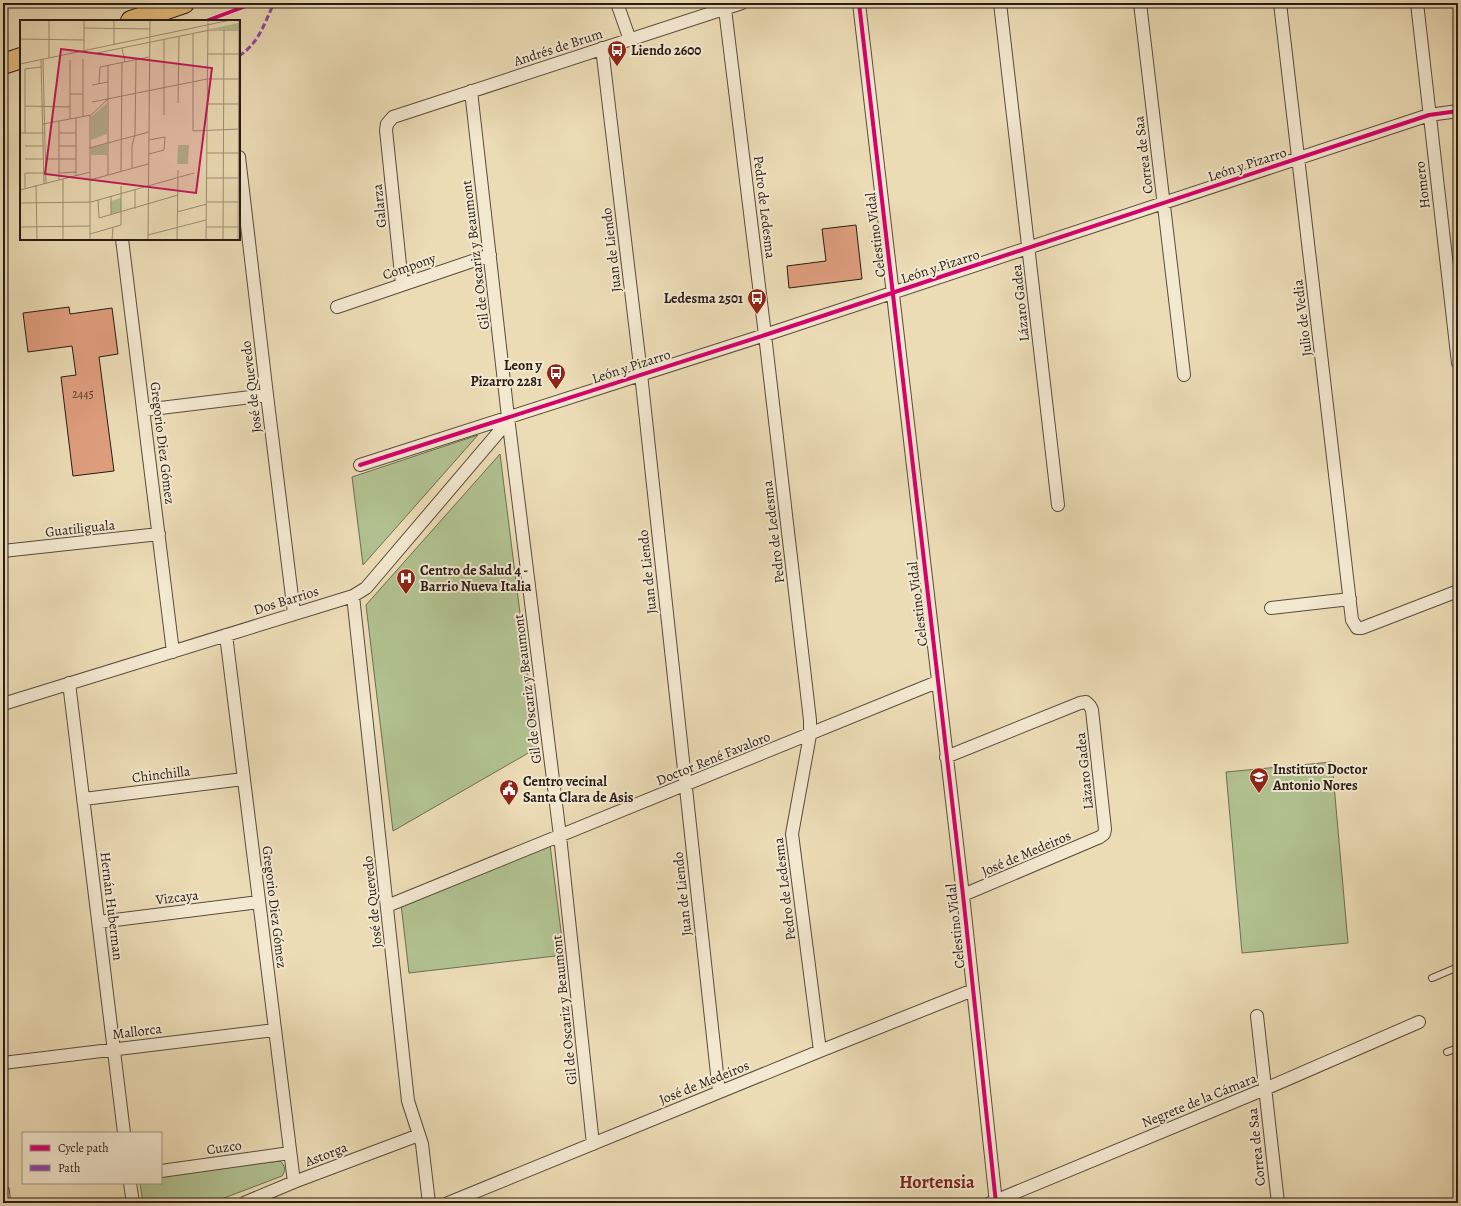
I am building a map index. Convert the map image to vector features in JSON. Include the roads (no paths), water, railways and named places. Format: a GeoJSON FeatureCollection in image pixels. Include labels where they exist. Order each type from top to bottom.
{"type":"FeatureCollection","features":[{"type":"Feature","properties":{"kind":"main road"},"geometry":{"type":"LineString","coordinates":[[134,20],[184,3]]}},
{"type":"Feature","properties":{"kind":"main road"},"geometry":{"type":"LineString","coordinates":[[3,64],[20,58]]}},
{"type":"Feature","properties":{"kind":"street"},"geometry":{"type":"LineString","coordinates":[[617,3],[630,40]]}},
{"type":"Feature","properties":{"kind":"street","name":"Andrés de Brum"},"geometry":{"type":"LineString","coordinates":[[386,124],[392,117],[471,90],[742,3]]}},
{"type":"Feature","properties":{"kind":"street","name":"Celestino Vidal"},"geometry":{"type":"LineString","coordinates":[[859,3],[963,896],[994,1202]]}},
{"type":"Feature","properties":{"kind":"street","name":"Lázaro Gadea"},"geometry":{"type":"LineString","coordinates":[[1000,3],[1058,505]]}},
{"type":"Feature","properties":{"kind":"street","name":"Correa de Saa"},"geometry":{"type":"LineString","coordinates":[[1140,3],[1184,375]]}},
{"type":"Feature","properties":{"kind":"street","name":"Julio de Vedia"},"geometry":{"type":"LineString","coordinates":[[1280,3],[1352,620],[1357,628],[1362,628],[1458,591]]}},
{"type":"Feature","properties":{"kind":"street","name":"Homero"},"geometry":{"type":"LineString","coordinates":[[1417,3],[1458,363]]}},
{"type":"Feature","properties":{"kind":"street","name":"Pedro de Ledesma"},"geometry":{"type":"LineString","coordinates":[[725,9],[810,720],[810,735],[792,834],[820,1051]]}},
{"type":"Feature","properties":{"kind":"street","name":"Juan de Liendo"},"geometry":{"type":"LineString","coordinates":[[602,48],[641,374],[719,1092]]}},
{"type":"Feature","properties":{"kind":"street","name":"Gil de Oscariz y Beaumont"},"geometry":{"type":"LineString","coordinates":[[471,90],[560,836],[593,1144]]}},
{"type":"Feature","properties":{"kind":"street","name":"León y Pizarro"},"geometry":{"type":"LineString","coordinates":[[360,465],[765,335],[1430,115],[1458,111]]}},
{"type":"Feature","properties":{"kind":"street","name":"Galarza"},"geometry":{"type":"LineString","coordinates":[[386,124],[402,284]]}},
{"type":"Feature","properties":{"kind":"street","name":"José de Quevedo"},"geometry":{"type":"LineString","coordinates":[[240,166],[294,613]]}},
{"type":"Feature","properties":{"kind":"street","name":"Gregorio Diez Gómez"},"geometry":{"type":"LineString","coordinates":[[122,240],[174,652]]}},
{"type":"Feature","properties":{"kind":"street","name":"Compony"},"geometry":{"type":"LineString","coordinates":[[337,307],[490,255]]}},
{"type":"Feature","properties":{"kind":"street"},"geometry":{"type":"LineString","coordinates":[[144,410],[267,395]]}},
{"type":"Feature","properties":{"kind":"street","name":"Dos Barrios"},"geometry":{"type":"LineString","coordinates":[[3,704],[353,596],[366,588],[509,418]]}},
{"type":"Feature","properties":{"kind":"street","name":"Guatiliguala"},"geometry":{"type":"LineString","coordinates":[[3,551],[159,534]]}},
{"type":"Feature","properties":{"kind":"street","name":"José de Quevedo"},"geometry":{"type":"LineString","coordinates":[[353,596],[388,906],[408,1101],[422,1144],[429,1203]]}},
{"type":"Feature","properties":{"kind":"street"},"geometry":{"type":"LineString","coordinates":[[1271,608],[1350,599]]}},
{"type":"Feature","properties":{"kind":"street","name":"Gregorio Diez Gómez"},"geometry":{"type":"LineString","coordinates":[[226,635],[294,1182]]}},
{"type":"Feature","properties":{"kind":"street","name":"Doctor René Favaloro"},"geometry":{"type":"LineString","coordinates":[[388,906],[937,682]]}},
{"type":"Feature","properties":{"kind":"street","name":"Hernán Huberman"},"geometry":{"type":"LineString","coordinates":[[70,683],[124,1132]]}},
{"type":"Feature","properties":{"kind":"street","name":"Läzaro Gadea"},"geometry":{"type":"LineString","coordinates":[[946,758],[1080,703],[1086,702],[1092,710],[1105,829],[1104,834],[1100,837]]}},
{"type":"Feature","properties":{"kind":"street","name":"Chinchilla"},"geometry":{"type":"LineString","coordinates":[[84,799],[243,779]]}},
{"type":"Feature","properties":{"kind":"street","name":"José de Medeiros"},"geometry":{"type":"LineString","coordinates":[[963,896],[1100,837]]}},
{"type":"Feature","properties":{"kind":"street","name":"Vizcaya"},"geometry":{"type":"LineString","coordinates":[[99,922],[259,902]]}},
{"type":"Feature","properties":{"kind":"street","name":"José de Medeiros"},"geometry":{"type":"LineString","coordinates":[[448,1203],[973,990]]}},
{"type":"Feature","properties":{"kind":"street","name":"Correa de Saa"},"geometry":{"type":"LineString","coordinates":[[1257,1016],[1278,1203]]}},
{"type":"Feature","properties":{"kind":"street","name":"Negrete de la Cámara"},"geometry":{"type":"LineString","coordinates":[[994,1202],[1265,1089],[1419,1022]]}},
{"type":"Feature","properties":{"kind":"street","name":"Mallorca"},"geometry":{"type":"LineString","coordinates":[[3,1064],[275,1030]]}},
{"type":"Feature","properties":{"kind":"street","name":"Astorga"},"geometry":{"type":"LineString","coordinates":[[244,1203],[294,1182],[418,1135]]}},
{"type":"Feature","properties":{"kind":"street","name":"Cuzco"},"geometry":{"type":"LineString","coordinates":[[162,1171],[290,1153]]}},
{"type":"Feature","properties":{"kind":"street"},"geometry":{"type":"LineString","coordinates":[[130,1184],[133,1203]]}},
{"type":"Feature","properties":{"kind":"street"},"geometry":{"type":"LineString","coordinates":[[3,1191],[4,1203]]}},
{"type":"Feature","properties":{"kind":"lane"},"geometry":{"type":"LineString","coordinates":[[1432,978],[1458,967]]}},
{"type":"Feature","properties":{"kind":"lane"},"geometry":{"type":"LineString","coordinates":[[1447,1052],[1458,1048]]}},
{"type":"Feature","properties":{"kind":"place","name":"Liendo 2600"},"geometry":{"type":"Point","coordinates":[617,67]}},
{"type":"Feature","properties":{"kind":"place","name":"Ledesma 2501"},"geometry":{"type":"Point","coordinates":[757,315]}},
{"type":"Feature","properties":{"kind":"place","name":"Leon y Pizarro 2281"},"geometry":{"type":"Point","coordinates":[556,390]}},
{"type":"Feature","properties":{"kind":"place","name":"Centro de Salud 4 - Barrio Nueva Italia"},"geometry":{"type":"Point","coordinates":[406,595]}},
{"type":"Feature","properties":{"kind":"place","name":"Instituto Doctor Antonio Nores"},"geometry":{"type":"Point","coordinates":[1259,794]}},
{"type":"Feature","properties":{"kind":"place","name":"Centro vecinal Santa Clara de Asis"},"geometry":{"type":"Point","coordinates":[509,806]}},
{"type":"Feature","properties":{"kind":"district","name":"Hortensia"},"geometry":{"type":"Point","coordinates":[937,1182]}}]}
